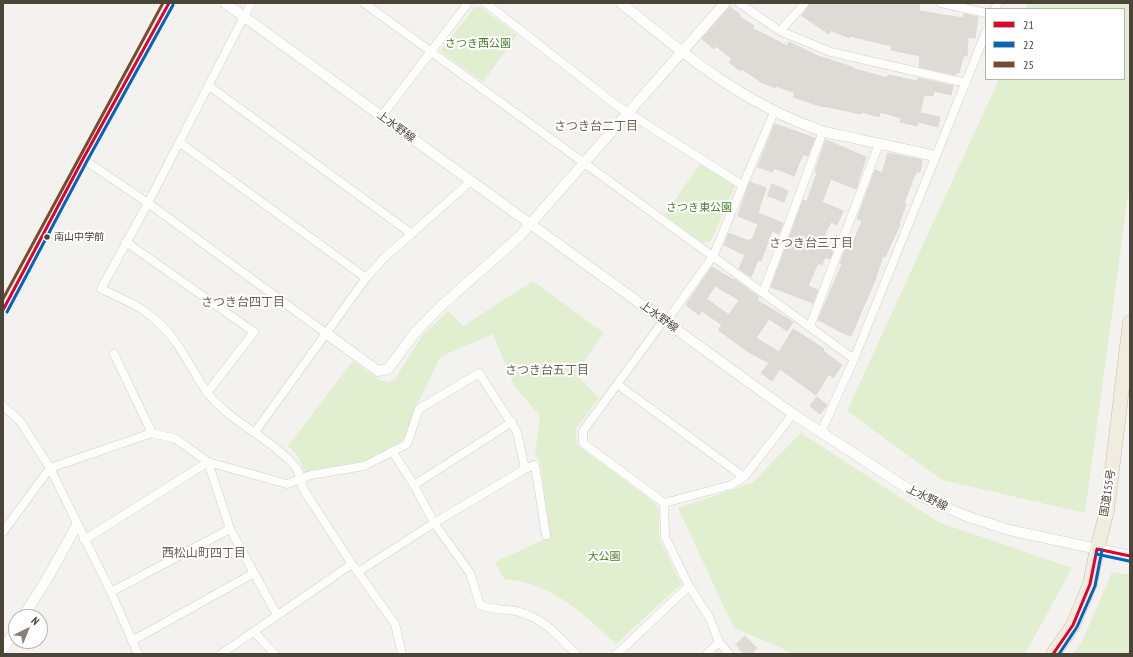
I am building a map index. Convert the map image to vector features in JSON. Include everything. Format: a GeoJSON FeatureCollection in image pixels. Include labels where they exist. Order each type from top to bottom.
{"type":"FeatureCollection","features":[{"type":"Feature","properties":{"kind":"highway","name":"国道155号"},"geometry":{"type":"LineString","coordinates":[[1053,654],[1073,625],[1090,584],[1097,548],[1107,511],[1130,322]]}},
{"type":"Feature","properties":{"kind":"street"},"geometry":{"type":"LineString","coordinates":[[3,310],[83,158],[169,3]]}},
{"type":"Feature","properties":{"kind":"street","name":"上水野線"},"geometry":{"type":"LineString","coordinates":[[225,3],[381,117],[532,223],[793,414],[916,494],[966,516],[1009,530],[1130,556]]}},
{"type":"Feature","properties":{"kind":"street"},"geometry":{"type":"LineString","coordinates":[[251,3],[148,203],[101,289],[126,300],[158,321],[179,345],[207,392],[225,410],[294,464],[301,478],[303,489],[352,564],[395,624],[402,654]]}},
{"type":"Feature","properties":{"kind":"street"},"geometry":{"type":"LineString","coordinates":[[364,3],[854,359]]}},
{"type":"Feature","properties":{"kind":"street"},"geometry":{"type":"LineString","coordinates":[[381,117],[468,3]]}},
{"type":"Feature","properties":{"kind":"street"},"geometry":{"type":"LineString","coordinates":[[486,3],[627,112],[742,185]]}},
{"type":"Feature","properties":{"kind":"street"},"geometry":{"type":"LineString","coordinates":[[621,3],[682,52],[747,98],[774,112],[823,131],[935,156]]}},
{"type":"Feature","properties":{"kind":"street"},"geometry":{"type":"LineString","coordinates":[[83,158],[148,203],[378,371],[388,369],[414,334],[441,306],[520,236],[532,223],[627,112],[725,3]]}},
{"type":"Feature","properties":{"kind":"street"},"geometry":{"type":"LineString","coordinates":[[739,3],[780,31],[831,52],[966,83]]}},
{"type":"Feature","properties":{"kind":"street"},"geometry":{"type":"LineString","coordinates":[[780,31],[805,3]]}},
{"type":"Feature","properties":{"kind":"street"},"geometry":{"type":"LineString","coordinates":[[941,3],[985,13]]}},
{"type":"Feature","properties":{"kind":"street"},"geometry":{"type":"LineString","coordinates":[[821,432],[854,359],[985,35]]}},
{"type":"Feature","properties":{"kind":"street"},"geometry":{"type":"LineString","coordinates":[[209,86],[412,234]]}},
{"type":"Feature","properties":{"kind":"street"},"geometry":{"type":"LineString","coordinates":[[664,503],[584,443],[583,431],[713,256],[774,112]]}},
{"type":"Feature","properties":{"kind":"street"},"geometry":{"type":"LineString","coordinates":[[763,293],[823,131]]}},
{"type":"Feature","properties":{"kind":"street"},"geometry":{"type":"LineString","coordinates":[[179,142],[366,278]]}},
{"type":"Feature","properties":{"kind":"street"},"geometry":{"type":"LineString","coordinates":[[810,326],[879,144]]}},
{"type":"Feature","properties":{"kind":"street"},"geometry":{"type":"LineString","coordinates":[[254,432],[327,334],[366,278],[384,258],[471,181]]}},
{"type":"Feature","properties":{"kind":"street"},"geometry":{"type":"LineString","coordinates":[[126,242],[254,332],[207,392]]}},
{"type":"Feature","properties":{"kind":"street"},"geometry":{"type":"LineString","coordinates":[[114,354],[152,433]]}},
{"type":"Feature","properties":{"kind":"street"},"geometry":{"type":"LineString","coordinates":[[3,532],[50,468],[152,433],[176,439],[208,462],[287,484],[301,478],[364,466],[407,444],[420,410],[480,373],[517,432],[525,468]]}},
{"type":"Feature","properties":{"kind":"street"},"geometry":{"type":"LineString","coordinates":[[617,384],[744,477]]}},
{"type":"Feature","properties":{"kind":"street"},"geometry":{"type":"LineString","coordinates":[[3,406],[20,420],[50,468],[84,540],[111,592],[138,654]]}},
{"type":"Feature","properties":{"kind":"street"},"geometry":{"type":"LineString","coordinates":[[664,503],[731,485],[744,477],[793,414]]}},
{"type":"Feature","properties":{"kind":"street"},"geometry":{"type":"LineString","coordinates":[[414,485],[512,422]]}},
{"type":"Feature","properties":{"kind":"street"},"geometry":{"type":"LineString","coordinates":[[393,452],[414,485],[434,523],[470,573],[480,605],[518,612],[541,620],[576,654]]}},
{"type":"Feature","properties":{"kind":"street"},"geometry":{"type":"LineString","coordinates":[[208,462],[230,529],[277,615]]}},
{"type":"Feature","properties":{"kind":"street"},"geometry":{"type":"LineString","coordinates":[[84,540],[208,462]]}},
{"type":"Feature","properties":{"kind":"street"},"geometry":{"type":"LineString","coordinates":[[358,572],[434,523],[525,468],[535,465],[546,535]]}},
{"type":"Feature","properties":{"kind":"street"},"geometry":{"type":"LineString","coordinates":[[664,503],[665,537],[689,586],[709,617],[719,642],[729,654]]}},
{"type":"Feature","properties":{"kind":"street"},"geometry":{"type":"LineString","coordinates":[[28,609],[47,579],[77,525]]}},
{"type":"Feature","properties":{"kind":"street"},"geometry":{"type":"LineString","coordinates":[[111,592],[230,529]]}},
{"type":"Feature","properties":{"kind":"street"},"geometry":{"type":"LineString","coordinates":[[221,654],[352,564]]}},
{"type":"Feature","properties":{"kind":"street"},"geometry":{"type":"LineString","coordinates":[[132,641],[254,573]]}},
{"type":"Feature","properties":{"kind":"street"},"geometry":{"type":"LineString","coordinates":[[616,654],[689,586]]}},
{"type":"Feature","properties":{"kind":"street"},"geometry":{"type":"LineString","coordinates":[[254,632],[275,654]]}},
{"type":"Feature","properties":{"kind":"street"},"geometry":{"type":"LineString","coordinates":[[707,654],[719,642]]}},
{"type":"Feature","properties":{"kind":"green space"},"geometry":{"type":"Polygon","coordinates":[[[1028,3],[1130,3],[1130,181],[1085,513],[942,480],[847,411],[999,80],[1125,80],[1125,8],[1026,8],[1028,3]]]}},
{"type":"Feature","properties":{"kind":"green space","name":"さつき西公園"},"geometry":{"type":"Polygon","coordinates":[[[475,7],[481,7],[517,35],[483,82],[440,51],[475,7]]]}},
{"type":"Feature","properties":{"kind":"green space","name":"さつき東公園"},"geometry":{"type":"Polygon","coordinates":[[[700,164],[735,186],[711,241],[703,243],[664,215],[700,164]]]}},
{"type":"Feature","properties":{"kind":"green space","name":"大公園"},"geometry":{"type":"Polygon","coordinates":[[[533,281],[604,333],[575,374],[599,398],[576,429],[577,445],[655,503],[659,511],[659,538],[681,584],[616,644],[566,601],[537,586],[521,581],[504,579],[495,562],[550,537],[540,461],[535,456],[540,416],[514,386],[493,334],[440,357],[417,405],[406,437],[396,447],[364,461],[304,472],[299,457],[288,446],[353,361],[379,380],[387,383],[395,379],[422,336],[448,311],[463,326],[533,281]]]}},
{"type":"Feature","properties":{"kind":"green space"},"geometry":{"type":"Polygon","coordinates":[[[801,433],[938,522],[1072,568],[1025,654],[795,654],[734,628],[678,508],[752,483],[801,433]]]}},
{"type":"Feature","properties":{"kind":"green space"},"geometry":{"type":"Polygon","coordinates":[[[1112,572],[1130,575],[1130,654],[1073,654],[1082,642],[1112,572]]]}},
{"type":"Feature","properties":{"kind":"building"},"geometry":{"type":"Polygon","coordinates":[[[810,3],[915,3],[920,5],[919,11],[963,18],[964,14],[978,17],[975,38],[968,37],[967,56],[963,56],[959,73],[956,72],[956,75],[919,67],[920,56],[891,50],[892,46],[850,36],[849,38],[831,30],[829,34],[802,16],[810,3]]]}},
{"type":"Feature","properties":{"kind":"building"},"geometry":{"type":"Polygon","coordinates":[[[730,7],[740,14],[739,16],[754,26],[752,28],[787,46],[789,42],[818,56],[887,78],[888,75],[917,81],[918,78],[953,86],[951,95],[934,91],[933,96],[924,95],[920,113],[940,117],[938,127],[918,122],[917,126],[900,122],[901,118],[880,112],[879,117],[862,112],[861,114],[823,107],[793,97],[795,93],[776,86],[775,88],[761,82],[742,69],[740,71],[729,62],[732,59],[716,46],[714,49],[702,39],[730,7]]]}},
{"type":"Feature","properties":{"kind":"building"},"geometry":{"type":"Polygon","coordinates":[[[775,124],[815,138],[808,156],[803,154],[794,176],[774,168],[772,172],[758,167],[775,124]]]}},
{"type":"Feature","properties":{"kind":"building"},"geometry":{"type":"Polygon","coordinates":[[[826,140],[866,157],[856,189],[831,179],[822,202],[843,211],[837,225],[831,222],[819,245],[833,251],[830,259],[825,257],[822,265],[818,263],[808,286],[818,290],[813,303],[771,287],[803,200],[807,201],[817,173],[815,172],[826,140]]]}},
{"type":"Feature","properties":{"kind":"building"},"geometry":{"type":"Polygon","coordinates":[[[888,153],[922,160],[920,172],[916,172],[904,203],[906,204],[899,224],[900,225],[885,257],[883,256],[875,280],[851,336],[818,320],[842,264],[840,263],[846,248],[850,250],[862,221],[857,219],[875,170],[882,173],[888,153]]]}},
{"type":"Feature","properties":{"kind":"building"},"geometry":{"type":"Polygon","coordinates":[[[750,182],[766,188],[758,213],[783,223],[779,234],[772,231],[761,261],[758,260],[751,277],[739,269],[745,255],[724,245],[729,233],[749,241],[750,239],[752,240],[758,224],[738,216],[750,182]]]}},
{"type":"Feature","properties":{"kind":"building"},"geometry":{"type":"Polygon","coordinates":[[[772,184],[788,191],[784,202],[768,196],[772,184]]]}},
{"type":"Feature","properties":{"kind":"building"},"geometry":{"type":"Polygon","coordinates":[[[712,267],[734,279],[759,297],[757,300],[793,322],[787,331],[769,319],[756,338],[779,352],[793,329],[824,349],[823,351],[842,365],[833,378],[829,374],[816,395],[780,369],[772,381],[761,373],[769,363],[747,351],[718,330],[722,325],[702,311],[699,315],[686,305],[712,267]],[[715,286],[707,299],[729,315],[739,300],[715,286]]]}},
{"type":"Feature","properties":{"kind":"building"},"geometry":{"type":"Polygon","coordinates":[[[817,397],[827,405],[820,414],[810,406],[817,397]]]}},
{"type":"Feature","properties":{"kind":"building"},"geometry":{"type":"Polygon","coordinates":[[[745,636],[757,648],[752,654],[744,654],[736,645],[745,636]]]}},
{"type":"Feature","properties":{"kind":"transit line","name":"25"},"geometry":{"type":"LineString","coordinates":[[3,299],[163,3]]}},
{"type":"Feature","properties":{"kind":"transit line","name":"21"},"geometry":{"type":"LineString","coordinates":[[3,310],[83,159],[169,3]]}},
{"type":"Feature","properties":{"kind":"transit line","name":"22"},"geometry":{"type":"LineString","coordinates":[[7,312],[87,161],[173,5]]}},
{"type":"Feature","properties":{"kind":"transit line","name":"21"},"geometry":{"type":"LineString","coordinates":[[1097,549],[1130,556]]}},
{"type":"Feature","properties":{"kind":"transit line","name":"21"},"geometry":{"type":"LineString","coordinates":[[1053,654],[1073,625],[1090,584],[1097,549]]}},
{"type":"Feature","properties":{"kind":"transit line","name":"22"},"geometry":{"type":"LineString","coordinates":[[1059,654],[1077,627],[1095,586],[1102,550]]}},
{"type":"Feature","properties":{"kind":"transit line","name":"22"},"geometry":{"type":"LineString","coordinates":[[1096,554],[1129,561]]}},
{"type":"Feature","properties":{"kind":"place","name":"南山中学前"},"geometry":{"type":"Point","coordinates":[47,237]}},
{"type":"Feature","properties":{"kind":"district","name":"さつき台二丁目"},"geometry":{"type":"Point","coordinates":[596,127]}},
{"type":"Feature","properties":{"kind":"district","name":"さつき台三丁目"},"geometry":{"type":"Point","coordinates":[811,244]}},
{"type":"Feature","properties":{"kind":"district","name":"さつき台四丁目"},"geometry":{"type":"Point","coordinates":[243,303]}},
{"type":"Feature","properties":{"kind":"district","name":"さつき台五丁目"},"geometry":{"type":"Point","coordinates":[547,371]}},
{"type":"Feature","properties":{"kind":"district","name":"西松山町四丁目"},"geometry":{"type":"Point","coordinates":[204,554]}}]}
